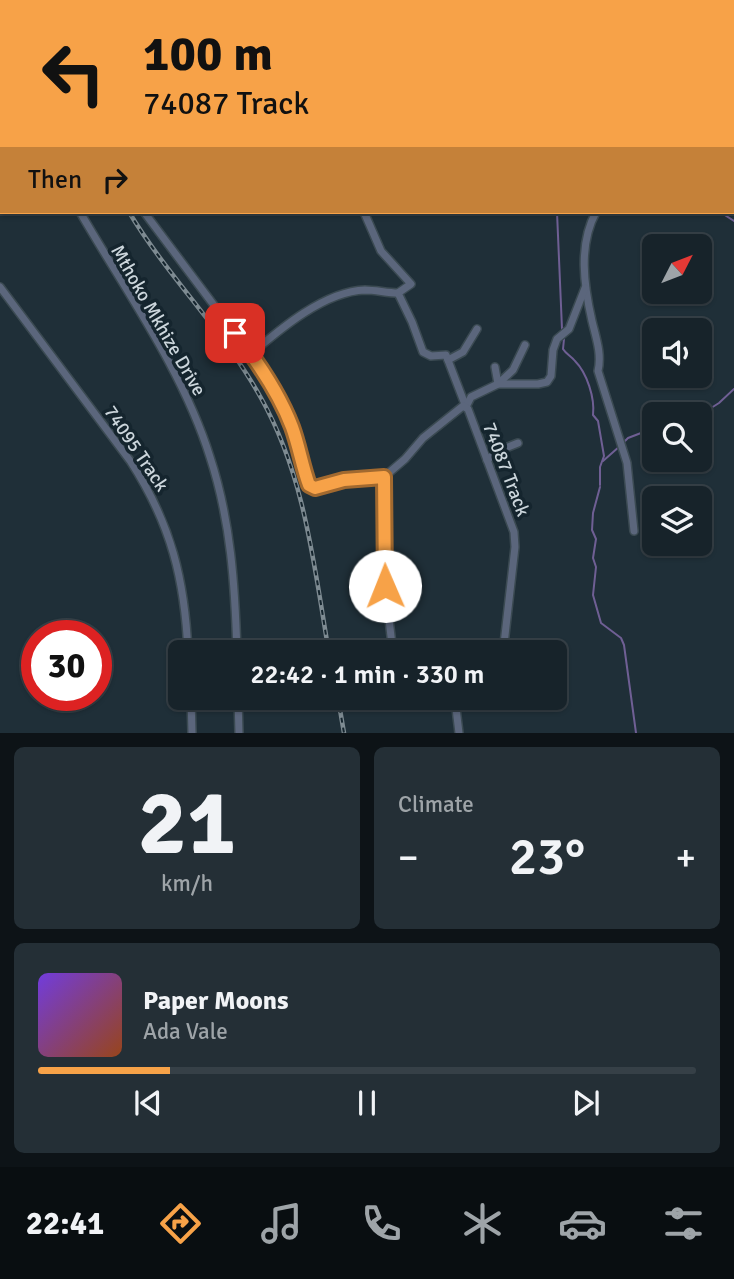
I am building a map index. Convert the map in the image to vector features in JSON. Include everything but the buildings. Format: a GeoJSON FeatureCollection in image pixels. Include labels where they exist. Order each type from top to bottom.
{"type":"FeatureCollection","features":[{"type":"Feature","properties":{"kind":"street","name":"Mthoko Mkhize Drive"},"geometry":{"type":"LineString","coordinates":[[80,214],[180,383],[210,455],[220,489],[231,549],[236,640]]}},
{"type":"Feature","properties":{"kind":"street"},"geometry":{"type":"LineString","coordinates":[[146,214],[261,368],[291,425],[309,485],[315,488],[344,480],[384,477],[385,586],[391,640]]}},
{"type":"Feature","properties":{"kind":"street"},"geometry":{"type":"LineString","coordinates":[[251,354],[297,317],[332,299],[367,290],[398,293],[411,284],[382,251],[364,214]]}},
{"type":"Feature","properties":{"kind":"street"},"geometry":{"type":"LineString","coordinates":[[498,384],[547,382],[551,376],[556,339],[569,329],[584,288],[587,235],[595,214]]}},
{"type":"Feature","properties":{"kind":"street","name":"74095 Track"},"geometry":{"type":"LineString","coordinates":[[0,287],[131,462],[149,491],[170,537],[179,566],[187,640]]}},
{"type":"Feature","properties":{"kind":"street"},"geometry":{"type":"LineString","coordinates":[[584,288],[599,349],[598,371],[627,463],[634,531]]}},
{"type":"Feature","properties":{"kind":"street"},"geometry":{"type":"LineString","coordinates":[[398,293],[423,352],[431,356],[446,355],[466,407]]}},
{"type":"Feature","properties":{"kind":"street"},"geometry":{"type":"LineString","coordinates":[[448,360],[463,352],[477,329]]}},
{"type":"Feature","properties":{"kind":"street"},"geometry":{"type":"LineString","coordinates":[[466,407],[471,397],[498,384],[513,370],[525,345]]}},
{"type":"Feature","properties":{"kind":"street"},"geometry":{"type":"LineString","coordinates":[[495,367],[498,384]]}},
{"type":"Feature","properties":{"kind":"street","name":"74087 Track"},"geometry":{"type":"LineString","coordinates":[[384,477],[424,439],[463,406],[466,407],[514,533],[514,557],[504,640]]}},
{"type":"Feature","properties":{"kind":"street"},"geometry":{"type":"LineString","coordinates":[[487,460],[498,451],[518,443]]}},
{"type":"Feature","properties":{"kind":"street"},"geometry":{"type":"LineString","coordinates":[[191,710],[192,733]]}},
{"type":"Feature","properties":{"kind":"street"},"geometry":{"type":"LineString","coordinates":[[238,710],[239,733]]}},
{"type":"Feature","properties":{"kind":"street"},"geometry":{"type":"LineString","coordinates":[[457,710],[458,733]]}},
{"type":"Feature","properties":{"kind":"waterway"},"geometry":{"type":"LineString","coordinates":[[557,214],[562,329]]}},
{"type":"Feature","properties":{"kind":"waterway"},"geometry":{"type":"LineString","coordinates":[[723,214],[734,221]]}},
{"type":"Feature","properties":{"kind":"waterway"},"geometry":{"type":"LineString","coordinates":[[564,339],[563,349],[575,361],[586,379],[593,415],[598,421],[604,456],[600,467],[600,485]]}},
{"type":"Feature","properties":{"kind":"waterway"},"geometry":{"type":"LineString","coordinates":[[712,407],[734,389]]}},
{"type":"Feature","properties":{"kind":"waterway"},"geometry":{"type":"LineString","coordinates":[[624,442],[642,433]]}},
{"type":"Feature","properties":{"kind":"waterway"},"geometry":{"type":"LineString","coordinates":[[603,461],[620,446]]}},
{"type":"Feature","properties":{"kind":"waterway"},"geometry":{"type":"LineString","coordinates":[[600,487],[593,513],[592,530],[596,539],[593,595],[601,623],[621,638],[624,645],[636,733]]}},
{"type":"Feature","properties":{"kind":"railway"},"geometry":{"type":"LineString","coordinates":[[130,214],[246,373],[276,428],[298,490],[306,522],[327,640]]}},
{"type":"Feature","properties":{"kind":"railway"},"geometry":{"type":"LineString","coordinates":[[340,710],[344,733]]}},
{"type":"Feature","properties":{"kind":"route"},"geometry":{"type":"LineString","coordinates":[[235,333],[261,368],[283,408],[312,488],[344,480],[384,477],[385,586]]}}]}
